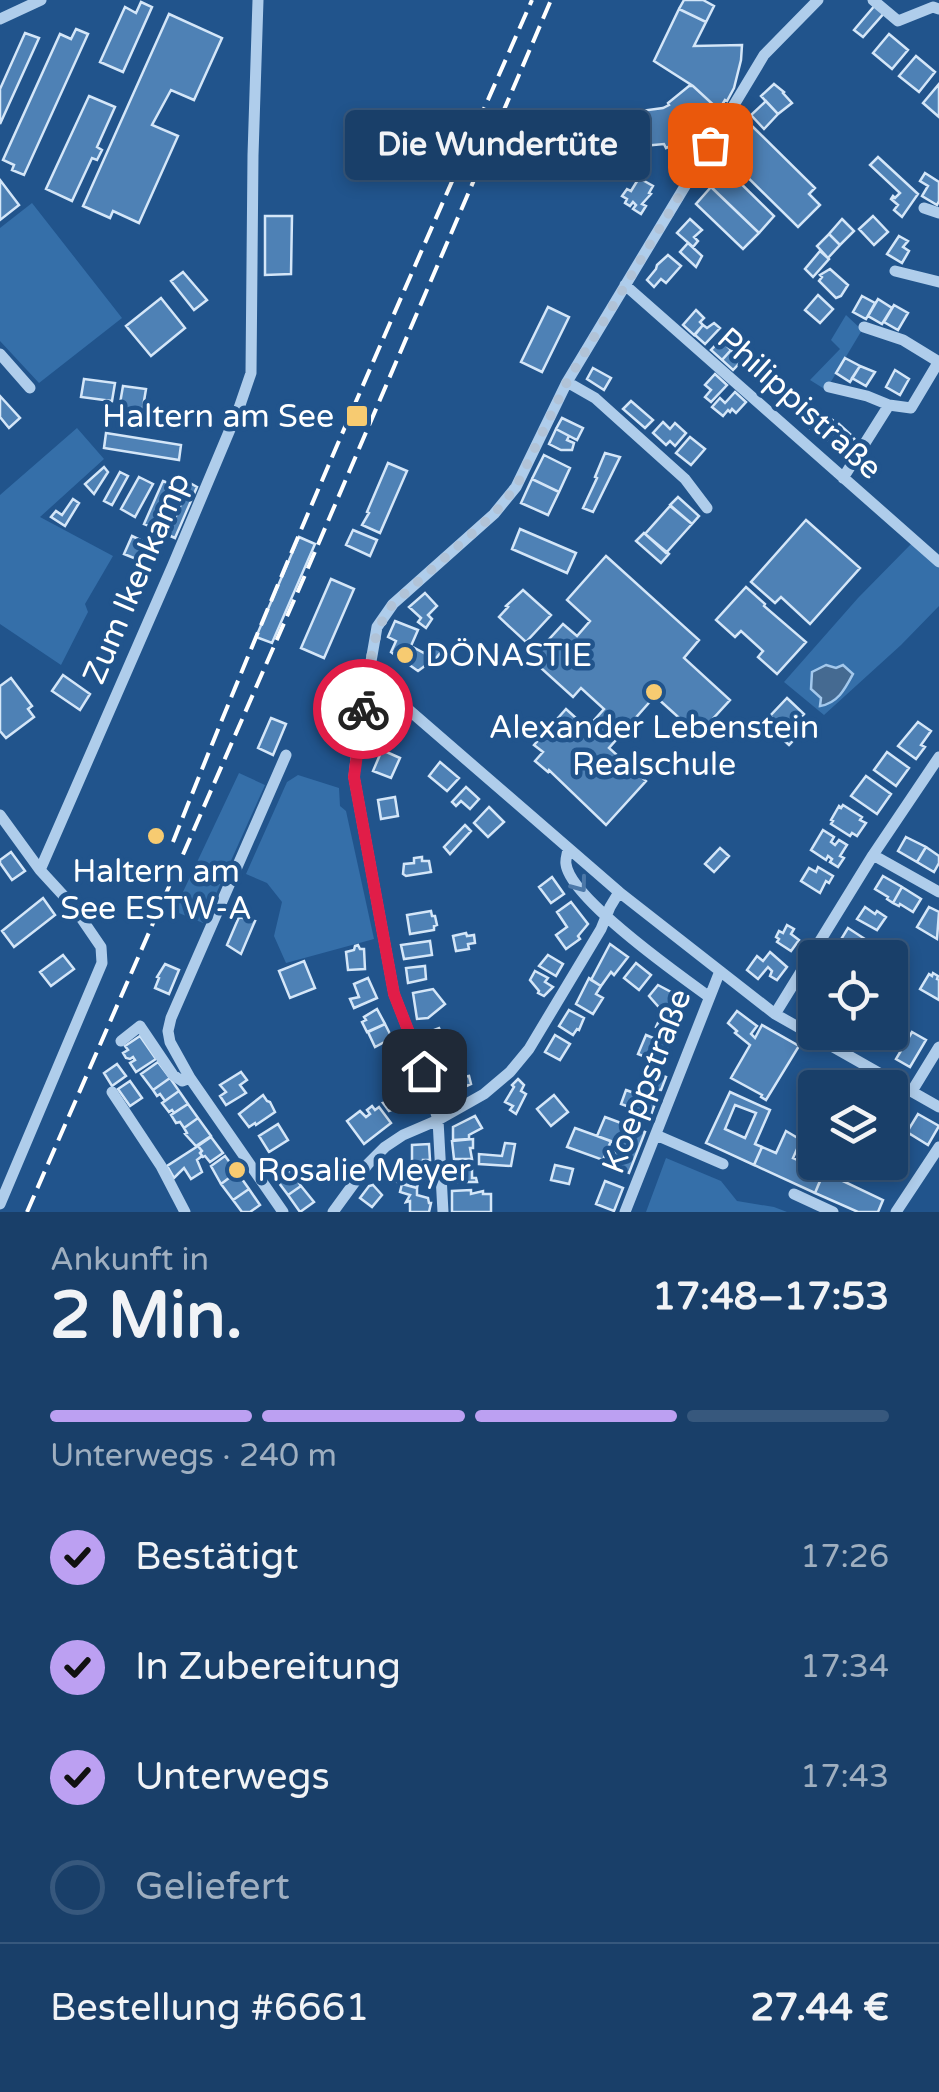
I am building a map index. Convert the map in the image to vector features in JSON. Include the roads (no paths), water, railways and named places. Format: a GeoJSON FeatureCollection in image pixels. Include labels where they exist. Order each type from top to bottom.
{"type":"FeatureCollection","features":[{"type":"Feature","properties":{"kind":"street"},"geometry":{"type":"LineString","coordinates":[[0,19],[41,0]]}},
{"type":"Feature","properties":{"kind":"street","name":"Zum Ikenkamp"},"geometry":{"type":"LineString","coordinates":[[40,870],[173,565],[251,372],[258,0]]}},
{"type":"Feature","properties":{"kind":"street"},"geometry":{"type":"LineString","coordinates":[[443,1212],[438,1120],[394,994],[354,777],[377,627],[393,604],[494,514],[516,487],[567,382],[764,55],[818,0]]}},
{"type":"Feature","properties":{"kind":"street"},"geometry":{"type":"LineString","coordinates":[[874,0],[898,20],[939,8]]}},
{"type":"Feature","properties":{"kind":"street"},"geometry":{"type":"LineString","coordinates":[[924,208],[939,213]]}},
{"type":"Feature","properties":{"kind":"street"},"geometry":{"type":"LineString","coordinates":[[894,272],[939,282]]}},
{"type":"Feature","properties":{"kind":"street","name":"Philippistraße"},"geometry":{"type":"LineString","coordinates":[[625,285],[939,562]]}},
{"type":"Feature","properties":{"kind":"street"},"geometry":{"type":"LineString","coordinates":[[829,387],[911,408],[939,362],[903,340],[864,327]]}},
{"type":"Feature","properties":{"kind":"street"},"geometry":{"type":"LineString","coordinates":[[0,354],[30,388]]}},
{"type":"Feature","properties":{"kind":"street"},"geometry":{"type":"LineString","coordinates":[[567,382],[595,398],[685,479],[708,508]]}},
{"type":"Feature","properties":{"kind":"street"},"geometry":{"type":"LineString","coordinates":[[843,478],[890,405]]}},
{"type":"Feature","properties":{"kind":"street"},"geometry":{"type":"LineString","coordinates":[[368,684],[402,704],[619,892],[775,1014],[939,1106]]}},
{"type":"Feature","properties":{"kind":"street"},"geometry":{"type":"LineString","coordinates":[[283,1212],[190,1078],[168,1031],[170,1018],[286,754]]}},
{"type":"Feature","properties":{"kind":"street"},"geometry":{"type":"LineString","coordinates":[[775,1014],[939,757]]}},
{"type":"Feature","properties":{"kind":"street"},"geometry":{"type":"LineString","coordinates":[[0,815],[102,946],[102,962],[0,1204]]}},
{"type":"Feature","properties":{"kind":"street"},"geometry":{"type":"LineString","coordinates":[[568,848],[566,864],[572,877],[606,918],[708,996]]}},
{"type":"Feature","properties":{"kind":"street"},"geometry":{"type":"LineString","coordinates":[[873,855],[939,892]]}},
{"type":"Feature","properties":{"kind":"street"},"geometry":{"type":"LineString","coordinates":[[333,1212],[385,1147],[484,1094],[510,1072],[528,1049],[619,892]]}},
{"type":"Feature","properties":{"kind":"street","name":"Koeppstraße"},"geometry":{"type":"LineString","coordinates":[[625,1212],[720,971]]}},
{"type":"Feature","properties":{"kind":"street"},"geometry":{"type":"LineString","coordinates":[[121,1042],[140,1026],[174,1075],[182,1080],[190,1078]]}},
{"type":"Feature","properties":{"kind":"street"},"geometry":{"type":"LineString","coordinates":[[912,1091],[939,1047]]}},
{"type":"Feature","properties":{"kind":"street"},"geometry":{"type":"LineString","coordinates":[[112,1092],[162,1166],[185,1212]]}},
{"type":"Feature","properties":{"kind":"street"},"geometry":{"type":"LineString","coordinates":[[656,1135],[723,1164]]}},
{"type":"Feature","properties":{"kind":"street"},"geometry":{"type":"LineString","coordinates":[[896,1212],[939,1147]]}},
{"type":"Feature","properties":{"kind":"street"},"geometry":{"type":"LineString","coordinates":[[794,1194],[833,1212]]}},
{"type":"Feature","properties":{"kind":"railway"},"geometry":{"type":"LineString","coordinates":[[173,842],[303,524],[532,0]]}},
{"type":"Feature","properties":{"kind":"railway"},"geometry":{"type":"LineString","coordinates":[[27,1212],[551,0]]}},
{"type":"Feature","properties":{"kind":"place","name":"Die Wundertüte"},"geometry":{"type":"Point","coordinates":[710,145]}},
{"type":"Feature","properties":{"kind":"place","name":"Haltern am See"},"geometry":{"type":"Point","coordinates":[357,416]}},
{"type":"Feature","properties":{"kind":"place","name":"DÖNASTIE"},"geometry":{"type":"Point","coordinates":[405,655]}},
{"type":"Feature","properties":{"kind":"place","name":"Alexander Lebenstein Realschule"},"geometry":{"type":"Point","coordinates":[654,692]}},
{"type":"Feature","properties":{"kind":"place","name":"Haltern am See ESTW-A"},"geometry":{"type":"Point","coordinates":[156,836]}},
{"type":"Feature","properties":{"kind":"place","name":"Rosalie Meyer"},"geometry":{"type":"Point","coordinates":[237,1170]}}]}
